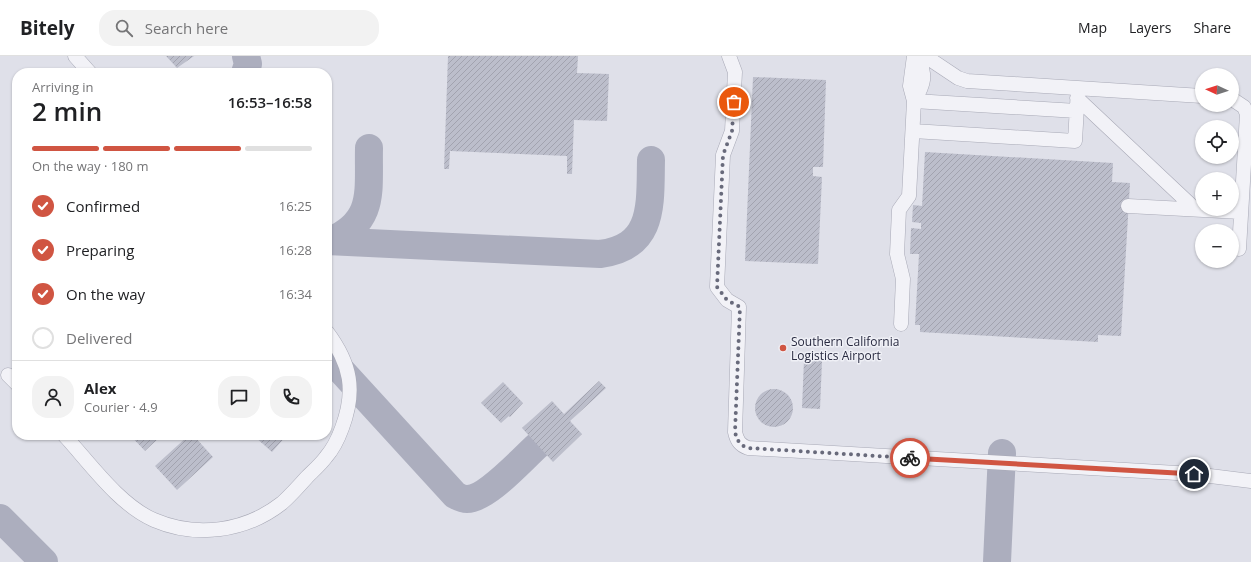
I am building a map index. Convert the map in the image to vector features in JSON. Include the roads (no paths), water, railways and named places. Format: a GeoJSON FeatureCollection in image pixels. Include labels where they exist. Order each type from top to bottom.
{"type":"FeatureCollection","features":[{"type":"Feature","properties":{"kind":"street"},"geometry":{"type":"LineString","coordinates":[[75,56],[86,68]]}},
{"type":"Feature","properties":{"kind":"street"},"geometry":{"type":"LineString","coordinates":[[729,56],[735,72],[733,124],[723,155],[717,287],[727,300],[740,307],[735,432],[737,440],[742,446],[764,449],[1194,474],[1251,481]]}},
{"type":"Feature","properties":{"kind":"street"},"geometry":{"type":"LineString","coordinates":[[901,324],[903,279],[897,254],[900,210],[909,196],[914,101],[910,86],[914,56]]}},
{"type":"Feature","properties":{"kind":"street"},"geometry":{"type":"LineString","coordinates":[[914,101],[923,87],[924,70],[918,56]]}},
{"type":"Feature","properties":{"kind":"street"},"geometry":{"type":"LineString","coordinates":[[931,58],[958,78],[967,81],[1077,99],[1195,210]]}},
{"type":"Feature","properties":{"kind":"street"},"geometry":{"type":"LineString","coordinates":[[914,101],[1195,96]]}},
{"type":"Feature","properties":{"kind":"street"},"geometry":{"type":"LineString","coordinates":[[912,132],[1075,141],[1077,99]]}},
{"type":"Feature","properties":{"kind":"street"},"geometry":{"type":"LineString","coordinates":[[1239,104],[1244,107],[1247,114],[1239,249]]}},
{"type":"Feature","properties":{"kind":"street"},"geometry":{"type":"LineString","coordinates":[[1128,206],[1195,210]]}},
{"type":"Feature","properties":{"kind":"street"},"geometry":{"type":"LineString","coordinates":[[69,440],[119,495],[134,508],[152,519],[189,530],[207,531],[228,528],[252,520],[270,512],[283,502],[326,458],[336,443],[350,403],[350,380],[345,362],[332,340]]}},
{"type":"Feature","properties":{"kind":"place","name":"Southern California Logistics Airport"},"geometry":{"type":"Point","coordinates":[783,348]}}]}
